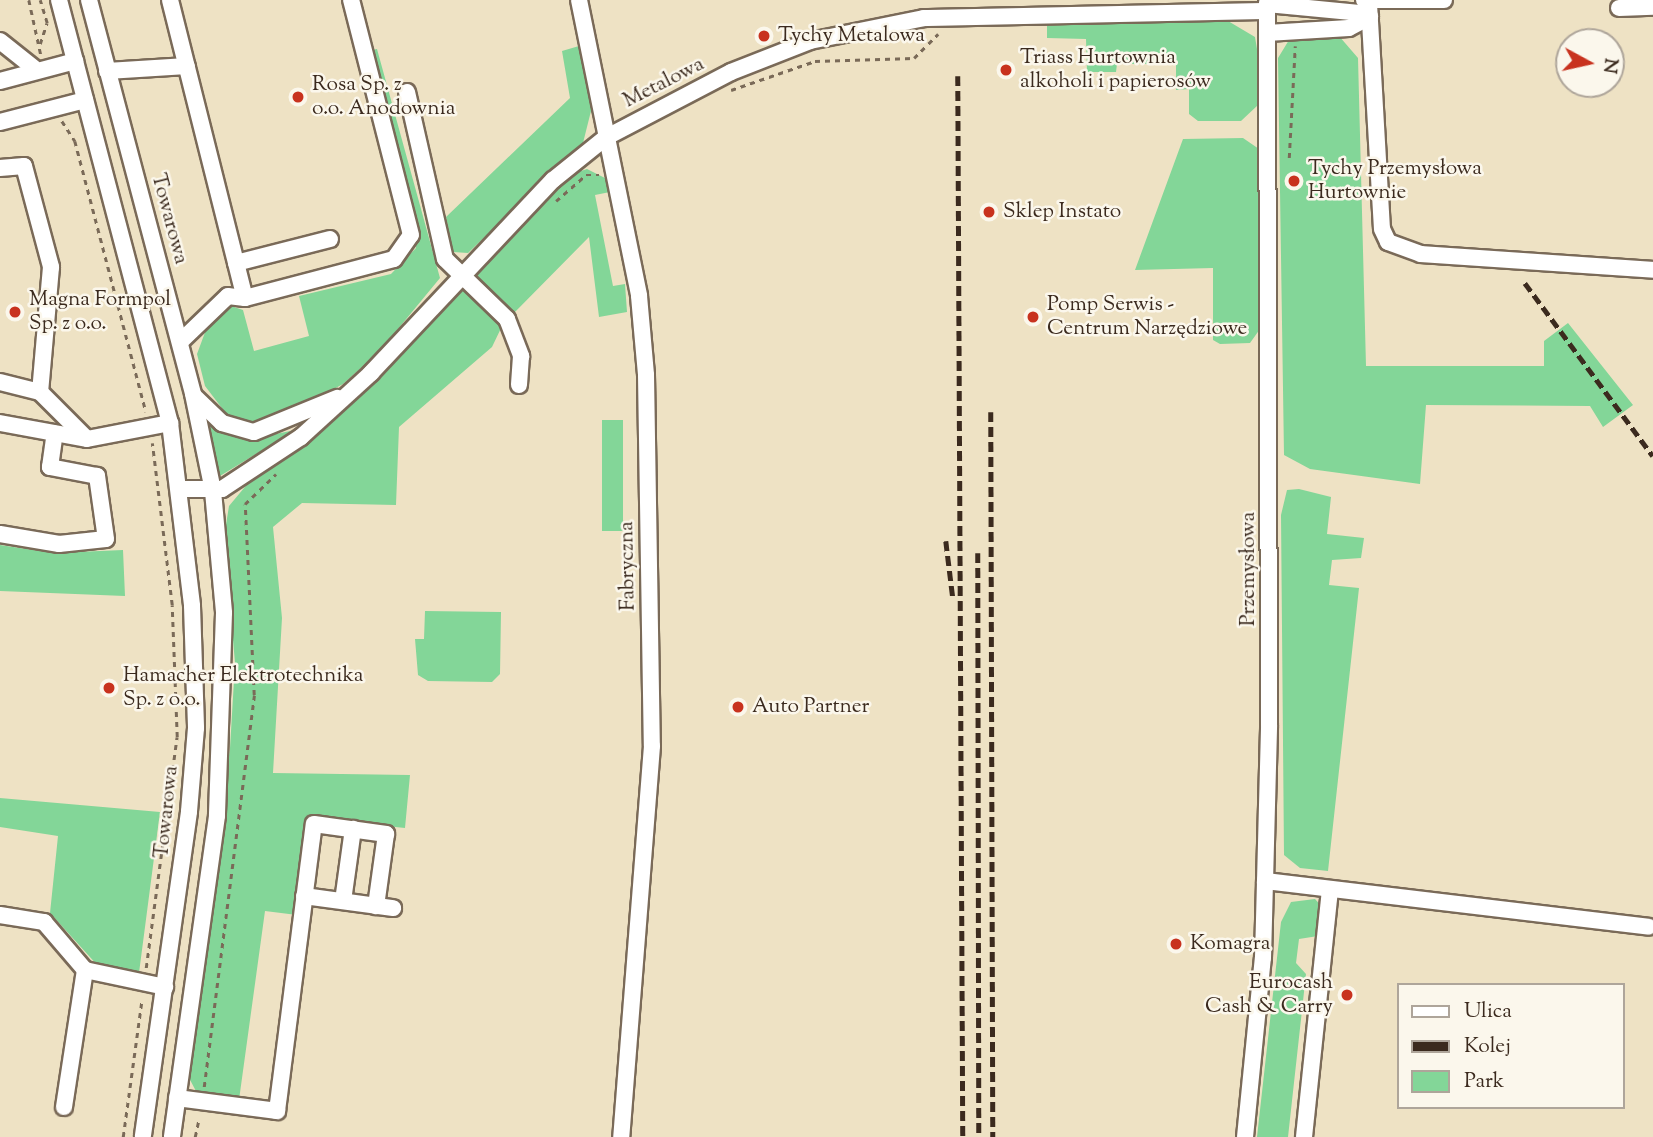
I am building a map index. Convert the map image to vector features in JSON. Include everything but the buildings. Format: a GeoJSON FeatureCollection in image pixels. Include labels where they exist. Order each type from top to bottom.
{"type":"FeatureCollection","features":[{"type":"Feature","properties":{"kind":"street","name":"Towarowa"},"geometry":{"type":"LineString","coordinates":[[60,0],[170,423],[183,489],[196,728],[165,987],[143,1137]]}},
{"type":"Feature","properties":{"kind":"street","name":"Towarowa"},"geometry":{"type":"LineString","coordinates":[[89,0],[193,394],[213,491],[224,613],[225,731],[172,1137]]}},
{"type":"Feature","properties":{"kind":"street"},"geometry":{"type":"LineString","coordinates":[[170,0],[244,298]]}},
{"type":"Feature","properties":{"kind":"street"},"geometry":{"type":"LineString","coordinates":[[180,342],[228,296],[244,298],[394,259],[411,235],[351,0]]}},
{"type":"Feature","properties":{"kind":"street","name":"Fabryczna"},"geometry":{"type":"LineString","coordinates":[[579,0],[639,296],[646,375],[652,746],[621,1137]]}},
{"type":"Feature","properties":{"kind":"street"},"geometry":{"type":"LineString","coordinates":[[1267,33],[1349,28],[1368,9],[1444,0]]}},
{"type":"Feature","properties":{"kind":"street","name":"Metalowa"},"geometry":{"type":"LineString","coordinates":[[213,491],[301,437],[553,180],[605,138],[724,75],[810,41],[924,18],[1267,5],[1368,9]]}},
{"type":"Feature","properties":{"kind":"street","name":"Przemysłowa"},"geometry":{"type":"LineString","coordinates":[[1245,1137],[1265,881],[1267,5]]}},
{"type":"Feature","properties":{"kind":"street"},"geometry":{"type":"LineString","coordinates":[[1619,8],[1653,8]]}},
{"type":"Feature","properties":{"kind":"street"},"geometry":{"type":"LineString","coordinates":[[1368,9],[1388,242],[1421,254],[1653,271]]}},
{"type":"Feature","properties":{"kind":"street"},"geometry":{"type":"LineString","coordinates":[[0,41],[38,61],[75,61]]}},
{"type":"Feature","properties":{"kind":"street"},"geometry":{"type":"LineString","coordinates":[[0,81],[38,61]]}},
{"type":"Feature","properties":{"kind":"street"},"geometry":{"type":"LineString","coordinates":[[107,71],[187,66]]}},
{"type":"Feature","properties":{"kind":"street"},"geometry":{"type":"LineString","coordinates":[[407,92],[446,259],[463,273],[517,339],[519,385]]}},
{"type":"Feature","properties":{"kind":"street"},"geometry":{"type":"LineString","coordinates":[[0,122],[85,100]]}},
{"type":"Feature","properties":{"kind":"street"},"geometry":{"type":"LineString","coordinates":[[0,168],[24,166],[51,267],[40,392]]}},
{"type":"Feature","properties":{"kind":"street"},"geometry":{"type":"LineString","coordinates":[[236,263],[330,239]]}},
{"type":"Feature","properties":{"kind":"street"},"geometry":{"type":"LineString","coordinates":[[0,383],[40,392],[87,439]]}},
{"type":"Feature","properties":{"kind":"street"},"geometry":{"type":"LineString","coordinates":[[193,394],[222,423],[254,432],[342,396]]}},
{"type":"Feature","properties":{"kind":"street"},"geometry":{"type":"LineString","coordinates":[[0,423],[87,439],[170,423]]}},
{"type":"Feature","properties":{"kind":"street"},"geometry":{"type":"LineString","coordinates":[[0,534],[59,544],[106,539],[97,476],[50,467],[55,433]]}},
{"type":"Feature","properties":{"kind":"street"},"geometry":{"type":"LineString","coordinates":[[183,489],[213,491]]}},
{"type":"Feature","properties":{"kind":"street"},"geometry":{"type":"LineString","coordinates":[[177,1098],[277,1111],[314,824],[386,834],[376,906]]}},
{"type":"Feature","properties":{"kind":"street"},"geometry":{"type":"LineString","coordinates":[[343,901],[353,829]]}},
{"type":"Feature","properties":{"kind":"street"},"geometry":{"type":"LineString","coordinates":[[1265,881],[1648,927]]}},
{"type":"Feature","properties":{"kind":"street"},"geometry":{"type":"LineString","coordinates":[[1304,1137],[1331,889]]}},
{"type":"Feature","properties":{"kind":"street"},"geometry":{"type":"LineString","coordinates":[[304,896],[393,908]]}},
{"type":"Feature","properties":{"kind":"street"},"geometry":{"type":"LineString","coordinates":[[0,915],[44,922],[85,970],[144,985],[165,987]]}},
{"type":"Feature","properties":{"kind":"street"},"geometry":{"type":"LineString","coordinates":[[64,1107],[85,970]]}},
{"type":"Feature","properties":{"kind":"path"},"geometry":{"type":"LineString","coordinates":[[29,0],[40,44]]}},
{"type":"Feature","properties":{"kind":"path"},"geometry":{"type":"LineString","coordinates":[[38,61],[47,23],[40,0]]}},
{"type":"Feature","properties":{"kind":"path"},"geometry":{"type":"LineString","coordinates":[[724,75],[732,92],[815,61],[914,58],[941,31]]}},
{"type":"Feature","properties":{"kind":"path"},"geometry":{"type":"LineString","coordinates":[[1289,158],[1297,41]]}},
{"type":"Feature","properties":{"kind":"path"},"geometry":{"type":"LineString","coordinates":[[59,115],[75,141],[149,426],[172,605],[177,737],[123,1137]]}},
{"type":"Feature","properties":{"kind":"path"},"geometry":{"type":"LineString","coordinates":[[547,209],[590,173],[606,179],[607,187],[615,186]]}},
{"type":"Feature","properties":{"kind":"path"},"geometry":{"type":"LineString","coordinates":[[195,1137],[202,1101],[254,695],[245,504],[279,471]]}},
{"type":"Feature","properties":{"kind":"green space"},"geometry":{"type":"Polygon","coordinates":[[[1228,21],[1255,37],[1258,55],[1258,105],[1241,121],[1198,121],[1189,114],[1189,89],[1176,90],[1176,64],[1117,64],[1116,72],[1087,72],[1086,39],[1047,38],[1047,22],[1228,21]]]}},
{"type":"Feature","properties":{"kind":"green space"},"geometry":{"type":"Polygon","coordinates":[[[1306,35],[1339,36],[1358,58],[1366,366],[1544,366],[1544,341],[1568,323],[1633,405],[1603,427],[1590,406],[1426,405],[1420,484],[1310,469],[1284,455],[1278,58],[1289,40],[1306,35]]]}},
{"type":"Feature","properties":{"kind":"green space"},"geometry":{"type":"Polygon","coordinates":[[[579,46],[592,107],[583,143],[468,253],[453,252],[446,217],[570,98],[562,51],[579,46]]]}},
{"type":"Feature","properties":{"kind":"green space"},"geometry":{"type":"Polygon","coordinates":[[[377,49],[440,278],[379,352],[343,384],[277,420],[251,425],[231,420],[205,386],[197,354],[207,327],[228,305],[243,310],[254,351],[309,336],[299,296],[391,274],[416,248],[368,51],[377,49]]]}},
{"type":"Feature","properties":{"kind":"green space"},"geometry":{"type":"Polygon","coordinates":[[[1243,138],[1259,149],[1260,329],[1250,343],[1220,344],[1213,340],[1213,268],[1135,270],[1183,139],[1243,138]]]}},
{"type":"Feature","properties":{"kind":"green space"},"geometry":{"type":"Polygon","coordinates":[[[587,169],[607,179],[610,192],[595,195],[613,286],[625,284],[627,312],[599,317],[589,237],[513,314],[478,279],[477,268],[575,173],[587,169]]]}},
{"type":"Feature","properties":{"kind":"green space"},"geometry":{"type":"Polygon","coordinates":[[[463,286],[504,322],[492,347],[399,427],[396,505],[302,503],[273,527],[282,618],[273,773],[410,775],[405,828],[311,818],[297,915],[265,911],[239,1100],[198,1095],[188,1076],[230,748],[235,663],[224,537],[229,506],[249,482],[310,439],[385,371],[463,286]]]}},
{"type":"Feature","properties":{"kind":"green space"},"geometry":{"type":"Polygon","coordinates":[[[602,420],[623,420],[623,531],[602,531],[602,420]]]}},
{"type":"Feature","properties":{"kind":"green space"},"geometry":{"type":"Polygon","coordinates":[[[208,423],[247,440],[295,430],[220,476],[208,423]]]}},
{"type":"Feature","properties":{"kind":"green space"},"geometry":{"type":"Polygon","coordinates":[[[1299,489],[1331,497],[1327,534],[1364,538],[1361,558],[1332,560],[1329,585],[1359,588],[1328,871],[1300,868],[1284,855],[1281,515],[1287,490],[1299,489]]]}},
{"type":"Feature","properties":{"kind":"green space"},"geometry":{"type":"Polygon","coordinates":[[[0,545],[53,553],[123,550],[125,596],[0,591],[0,545]]]}},
{"type":"Feature","properties":{"kind":"green space"},"geometry":{"type":"Polygon","coordinates":[[[425,611],[501,612],[500,674],[492,682],[428,681],[418,675],[415,639],[424,639],[425,611]]]}},
{"type":"Feature","properties":{"kind":"green space"},"geometry":{"type":"Polygon","coordinates":[[[0,798],[160,812],[139,973],[99,967],[50,913],[58,836],[0,827],[0,798]]]}},
{"type":"Feature","properties":{"kind":"green space"},"geometry":{"type":"Polygon","coordinates":[[[1315,899],[1324,909],[1318,936],[1299,939],[1296,963],[1306,974],[1288,1137],[1257,1137],[1281,922],[1291,902],[1315,899]]]}},
{"type":"Feature","properties":{"kind":"railway"},"geometry":{"type":"LineString","coordinates":[[958,76],[963,1137]]}},
{"type":"Feature","properties":{"kind":"railway"},"geometry":{"type":"LineString","coordinates":[[1525,283],[1653,456]]}},
{"type":"Feature","properties":{"kind":"railway"},"geometry":{"type":"LineString","coordinates":[[991,412],[993,1137]]}},
{"type":"Feature","properties":{"kind":"railway"},"geometry":{"type":"LineString","coordinates":[[946,541],[953,598]]}},
{"type":"Feature","properties":{"kind":"railway"},"geometry":{"type":"LineString","coordinates":[[978,553],[979,1137]]}},
{"type":"Feature","properties":{"kind":"place","name":"Tychy Metalowa"},"geometry":{"type":"Point","coordinates":[764,36]}},
{"type":"Feature","properties":{"kind":"place","name":"Triass Hurtownia alkoholi i papierosów"},"geometry":{"type":"Point","coordinates":[1006,70]}},
{"type":"Feature","properties":{"kind":"place","name":"Rosa Sp. z o.o. Anodownia"},"geometry":{"type":"Point","coordinates":[298,97]}},
{"type":"Feature","properties":{"kind":"place","name":"Tychy Przemysłowa Hurtownie"},"geometry":{"type":"Point","coordinates":[1294,181]}},
{"type":"Feature","properties":{"kind":"place","name":"Sklep Instato"},"geometry":{"type":"Point","coordinates":[989,212]}},
{"type":"Feature","properties":{"kind":"place","name":"Magna Formpol Sp. z o.o."},"geometry":{"type":"Point","coordinates":[15,312]}},
{"type":"Feature","properties":{"kind":"place","name":"Pomp Serwis - Centrum Narzędziowe"},"geometry":{"type":"Point","coordinates":[1033,317]}},
{"type":"Feature","properties":{"kind":"place","name":"Hamacher Elektrotechnika Sp. z o.o."},"geometry":{"type":"Point","coordinates":[109,688]}},
{"type":"Feature","properties":{"kind":"place","name":"Auto Partner"},"geometry":{"type":"Point","coordinates":[738,707]}},
{"type":"Feature","properties":{"kind":"place","name":"Komagra"},"geometry":{"type":"Point","coordinates":[1176,944]}},
{"type":"Feature","properties":{"kind":"place","name":"Eurocash Cash & Carry"},"geometry":{"type":"Point","coordinates":[1347,995]}}]}
